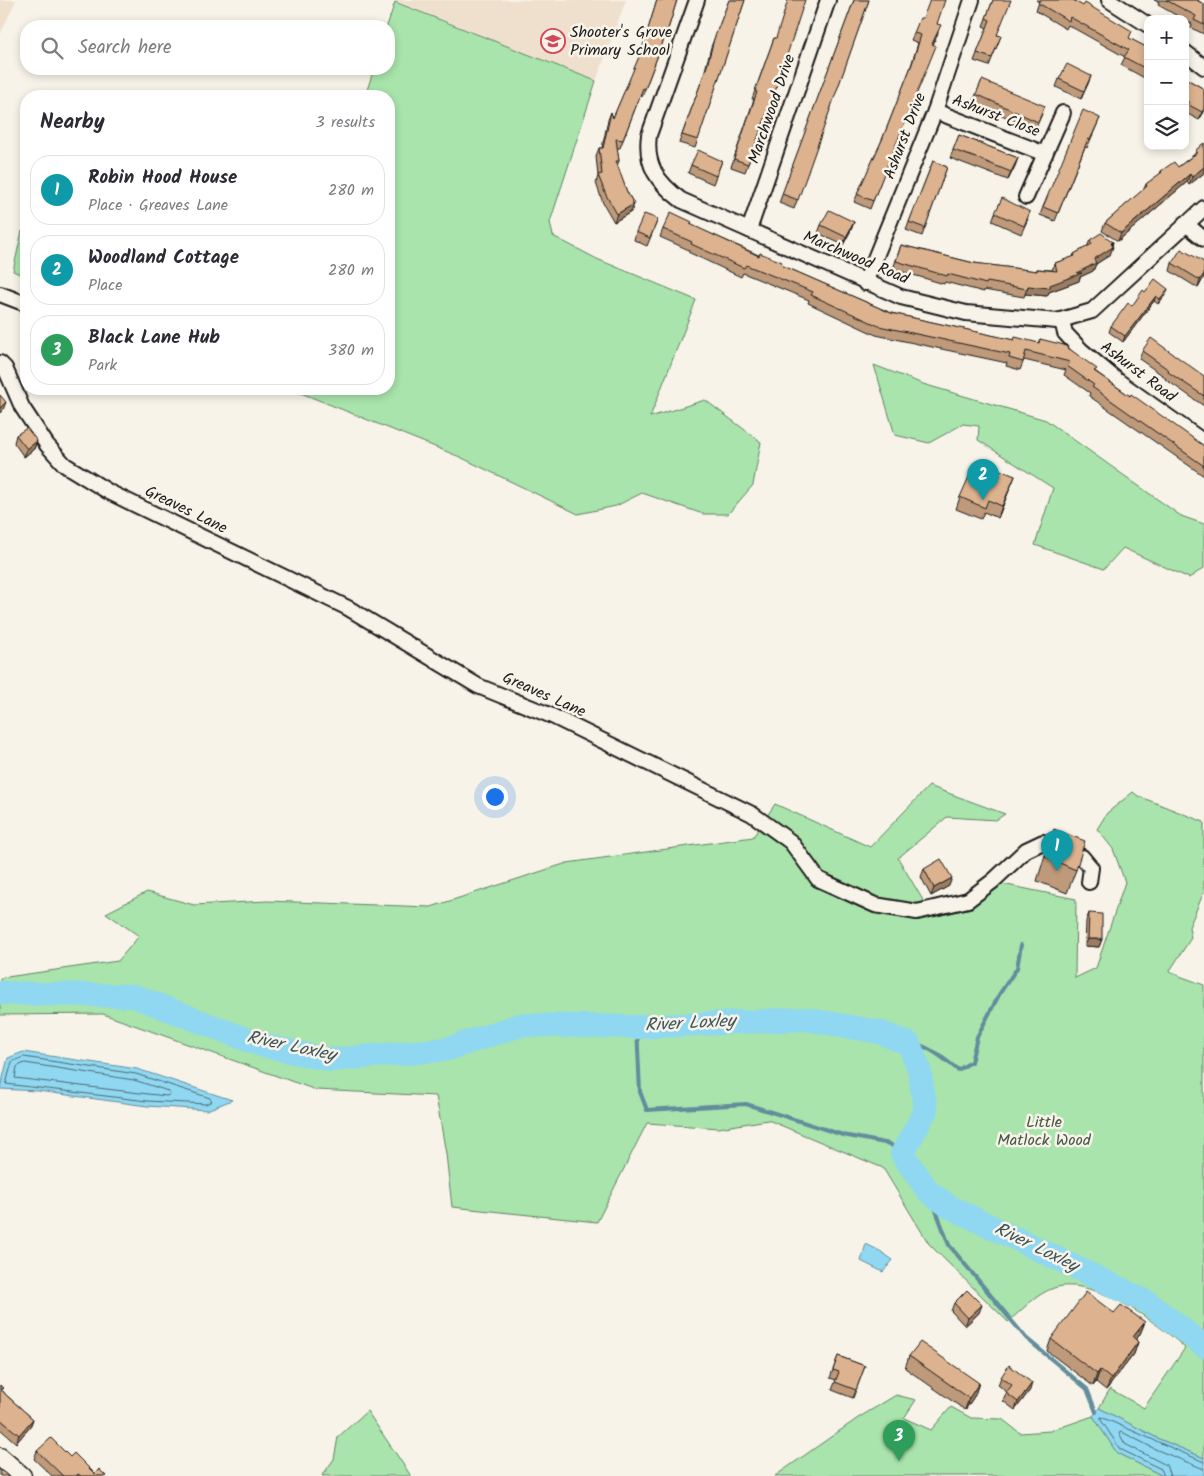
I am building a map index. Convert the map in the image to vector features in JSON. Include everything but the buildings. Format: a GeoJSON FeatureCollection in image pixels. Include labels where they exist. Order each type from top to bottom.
{"type":"FeatureCollection","features":[{"type":"Feature","properties":{"kind":"main road"},"geometry":{"type":"LineString","coordinates":[[0,1457],[22,1476]]}},
{"type":"Feature","properties":{"kind":"street","name":"Marchwood Road"},"geometry":{"type":"LineString","coordinates":[[697,0],[649,135],[647,150],[650,166],[657,179],[681,200],[865,283],[901,297],[966,313],[1030,321],[1062,321],[1092,311],[1185,223],[1204,208]]}},
{"type":"Feature","properties":{"kind":"street","name":"Marchwood Drive"},"geometry":{"type":"LineString","coordinates":[[749,230],[828,0]]}},
{"type":"Feature","properties":{"kind":"street","name":"Ashurst Drive"},"geometry":{"type":"LineString","coordinates":[[865,283],[935,111],[972,0]]}},
{"type":"Feature","properties":{"kind":"street"},"geometry":{"type":"LineString","coordinates":[[1109,0],[1144,22]]}},
{"type":"Feature","properties":{"kind":"street"},"geometry":{"type":"LineString","coordinates":[[1189,55],[1204,67]]}},
{"type":"Feature","properties":{"kind":"street","name":"Ashurst Close"},"geometry":{"type":"LineString","coordinates":[[935,111],[1045,154]]}},
{"type":"Feature","properties":{"kind":"street","name":"Ashurst Close"},"geometry":{"type":"LineString","coordinates":[[1026,197],[1063,113]]}},
{"type":"Feature","properties":{"kind":"street"},"geometry":{"type":"LineString","coordinates":[[1185,223],[1204,240]]}},
{"type":"Feature","properties":{"kind":"street"},"geometry":{"type":"LineString","coordinates":[[0,294],[20,302]]}},
{"type":"Feature","properties":{"kind":"street","name":"Ashurst Road"},"geometry":{"type":"LineString","coordinates":[[1062,321],[1065,333],[1081,350],[1118,381],[1204,442]]}},
{"type":"Feature","properties":{"kind":"street","name":"Greaves Lane"},"geometry":{"type":"LineString","coordinates":[[0,363],[5,368],[22,407],[47,445],[65,465],[109,492],[348,608],[478,686],[552,716],[752,814],[791,842],[818,879],[875,905],[917,912],[968,900],[993,881],[1026,850],[1043,842],[1082,857],[1091,868],[1089,882]]}},
{"type":"Feature","properties":{"kind":"shaded area"},"geometry":{"type":"Polygon","coordinates":[[[0,0],[16,0],[0,35],[0,0]]]}},
{"type":"Feature","properties":{"kind":"shaded area","name":"Shooter's Grove Primary School"},"geometry":{"type":"Polygon","coordinates":[[[393,0],[626,0],[596,81],[393,0]]]}},
{"type":"Feature","properties":{"kind":"green space"},"geometry":{"type":"Polygon","coordinates":[[[395,2],[596,81],[550,222],[553,236],[597,259],[696,300],[650,417],[705,400],[761,442],[753,485],[728,514],[703,514],[642,493],[616,506],[578,514],[460,457],[306,395],[395,395],[395,90],[367,90],[372,75],[395,75],[395,20],[389,20],[395,2]]]}},
{"type":"Feature","properties":{"kind":"green space"},"geometry":{"type":"Polygon","coordinates":[[[20,240],[20,274],[13,271],[20,240]]]}},
{"type":"Feature","properties":{"kind":"green space"},"geometry":{"type":"Polygon","coordinates":[[[874,365],[923,384],[1046,420],[1181,516],[1204,524],[1204,568],[1189,578],[1123,548],[1104,569],[1035,545],[1053,488],[978,440],[979,426],[963,424],[929,443],[895,435],[874,365]]]}},
{"type":"Feature","properties":{"kind":"green space","name":"Little Matlock Wood"},"geometry":{"type":"Polygon","coordinates":[[[929,786],[1005,814],[996,820],[947,817],[898,858],[933,917],[972,908],[997,883],[1076,899],[1075,978],[1096,968],[1125,882],[1113,849],[1097,829],[1107,813],[1133,792],[1138,796],[1204,822],[1204,892],[1189,927],[1191,938],[1169,972],[1204,985],[1204,1458],[1159,1439],[1099,1408],[1110,1389],[1144,1408],[1185,1348],[1158,1326],[1124,1304],[1105,1295],[1087,1288],[1069,1286],[1054,1288],[1041,1294],[1008,1322],[929,1244],[883,1168],[768,1120],[719,1128],[647,1123],[597,1222],[452,1207],[446,1154],[436,1096],[316,1090],[103,1014],[0,1015],[0,978],[118,961],[139,936],[106,913],[147,892],[194,905],[267,901],[431,907],[567,863],[753,837],[775,804],[870,847],[929,786]]]}},
{"type":"Feature","properties":{"kind":"green space"},"geometry":{"type":"Polygon","coordinates":[[[896,1395],[916,1400],[904,1418],[931,1430],[951,1407],[971,1418],[1002,1419],[1020,1433],[1050,1431],[1093,1416],[1117,1453],[1163,1476],[775,1476],[858,1418],[896,1395]]]}},
{"type":"Feature","properties":{"kind":"green space"},"geometry":{"type":"Polygon","coordinates":[[[367,1411],[411,1476],[322,1476],[334,1459],[338,1437],[367,1411]]]}},
{"type":"Feature","properties":{"kind":"water"},"geometry":{"type":"Polygon","coordinates":[[[23,1052],[137,1069],[232,1100],[207,1110],[147,1106],[38,1091],[0,1089],[8,1058],[23,1052]]]}},
{"type":"Feature","properties":{"kind":"water"},"geometry":{"type":"Polygon","coordinates":[[[866,1244],[893,1260],[883,1272],[861,1261],[866,1244]]]}},
{"type":"Feature","properties":{"kind":"water"},"geometry":{"type":"Polygon","coordinates":[[[1099,1408],[1159,1439],[1204,1458],[1204,1476],[1163,1476],[1117,1453],[1093,1416],[1099,1408]]]}},
{"type":"Feature","properties":{"kind":"waterway"},"geometry":{"type":"LineString","coordinates":[[909,1044],[929,1049],[958,1070],[971,1062],[977,1037],[1000,993],[1017,968],[1021,945]]}},
{"type":"Feature","properties":{"kind":"waterway","name":"River Loxley"},"geometry":{"type":"LineString","coordinates":[[0,993],[134,996],[261,1045],[331,1060],[448,1049],[520,1025],[637,1027],[805,1019],[879,1032],[909,1044],[919,1069],[926,1110],[902,1154],[929,1192],[950,1207],[1147,1302],[1204,1346]]}},
{"type":"Feature","properties":{"kind":"waterway"},"geometry":{"type":"LineString","coordinates":[[637,1027],[640,1092],[647,1110],[746,1104],[843,1135],[890,1144],[902,1154]]}},
{"type":"Feature","properties":{"kind":"waterway"},"geometry":{"type":"LineString","coordinates":[[929,1192],[949,1245],[1026,1338],[1087,1389],[1096,1412]]}},
{"type":"Feature","properties":{"kind":"place","name":"Shooter's Grove Primary School"},"geometry":{"type":"Point","coordinates":[553,41]}},
{"type":"Feature","properties":{"kind":"place","name":"Woodland Cottage"},"geometry":{"type":"Point","coordinates":[983,500]}},
{"type":"Feature","properties":{"kind":"place","name":"Robin Hood House"},"geometry":{"type":"Point","coordinates":[1057,871]}},
{"type":"Feature","properties":{"kind":"place","name":"Black Lane Hub"},"geometry":{"type":"Point","coordinates":[899,1461]}}]}
